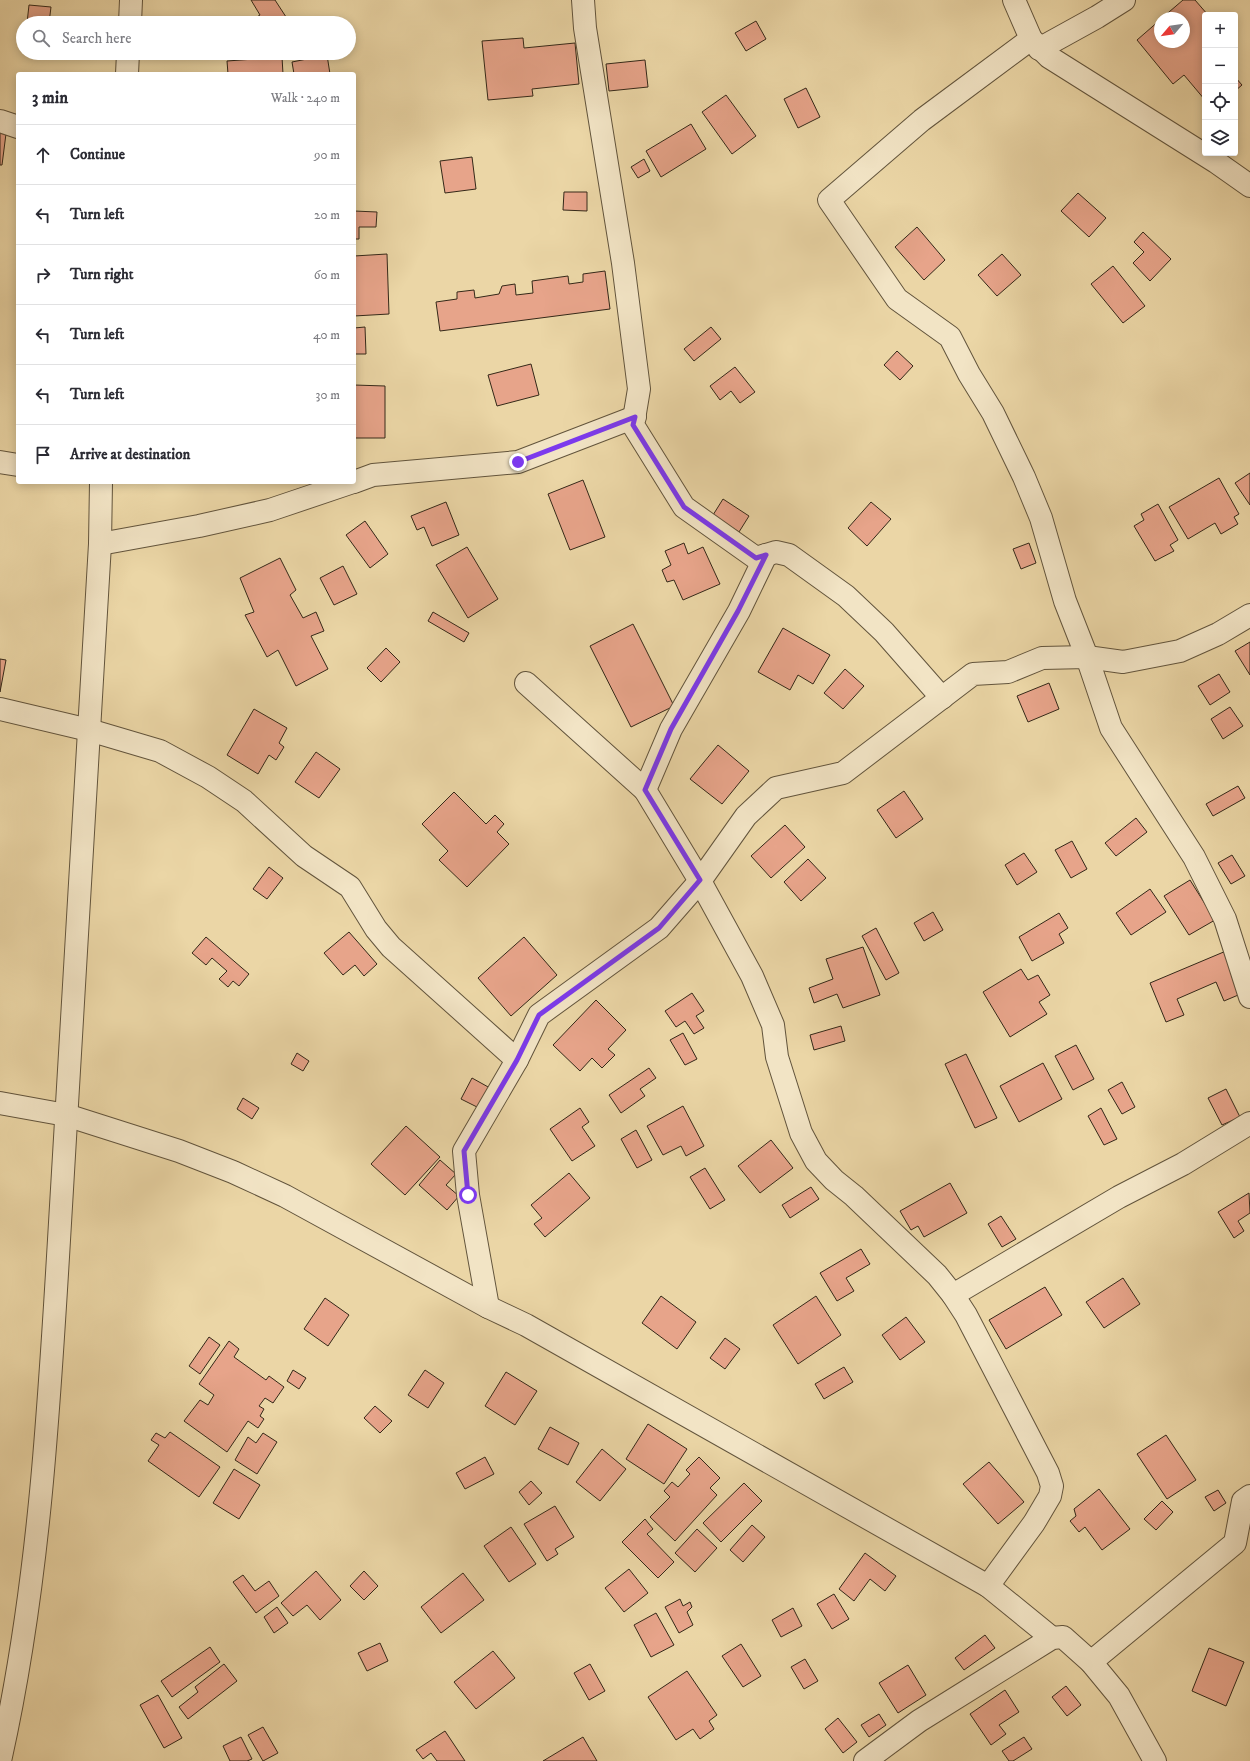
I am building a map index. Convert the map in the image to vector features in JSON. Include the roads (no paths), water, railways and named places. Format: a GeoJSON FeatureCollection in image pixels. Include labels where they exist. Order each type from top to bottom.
{"type":"FeatureCollection","features":[{"type":"Feature","properties":{"kind":"street"},"geometry":{"type":"LineString","coordinates":[[130,16],[131,0]]}},
{"type":"Feature","properties":{"kind":"street"},"geometry":{"type":"LineString","coordinates":[[583,0],[584,28],[623,263],[639,389],[633,425],[684,507],[756,558],[776,552],[789,555],[846,596],[884,632],[942,698]]}},
{"type":"Feature","properties":{"kind":"street"},"geometry":{"type":"LineString","coordinates":[[1014,0],[1035,44],[1049,57],[1216,162],[1250,186]]}},
{"type":"Feature","properties":{"kind":"street"},"geometry":{"type":"LineString","coordinates":[[1124,0],[1097,17],[1035,44],[922,120],[829,200],[897,299],[950,337],[969,374],[993,413],[1024,477],[1041,518],[1065,601],[1087,657],[1111,728],[1194,858],[1225,918],[1250,997]]}},
{"type":"Feature","properties":{"kind":"street"},"geometry":{"type":"LineString","coordinates":[[127,72],[128,60]]}},
{"type":"Feature","properties":{"kind":"street"},"geometry":{"type":"LineString","coordinates":[[0,120],[16,126]]}},
{"type":"Feature","properties":{"kind":"street"},"geometry":{"type":"LineString","coordinates":[[356,481],[374,475],[518,462],[635,417]]}},
{"type":"Feature","properties":{"kind":"street"},"geometry":{"type":"LineString","coordinates":[[0,462],[16,466]]}},
{"type":"Feature","properties":{"kind":"street"},"geometry":{"type":"LineString","coordinates":[[0,1761],[27,1613],[48,1428],[100,544],[101,484]]}},
{"type":"Feature","properties":{"kind":"street"},"geometry":{"type":"LineString","coordinates":[[100,544],[199,526],[270,510],[347,484]]}},
{"type":"Feature","properties":{"kind":"street"},"geometry":{"type":"LineString","coordinates":[[645,790],[671,729],[738,611],[766,555]]}},
{"type":"Feature","properties":{"kind":"street"},"geometry":{"type":"LineString","coordinates":[[488,1307],[468,1195],[464,1151],[517,1060],[539,1015],[659,928],[700,880],[746,816],[776,788],[843,773],[973,674],[1008,672],[1042,658],[1087,657],[1123,662],[1180,651],[1218,634],[1250,615]]}},
{"type":"Feature","properties":{"kind":"street"},"geometry":{"type":"LineString","coordinates":[[526,683],[645,790],[700,880],[752,976],[773,1024],[778,1057],[799,1125],[816,1161],[834,1180],[854,1196],[937,1275],[953,1295],[966,1315],[1034,1445],[1048,1473],[1052,1486],[1050,1496],[1034,1523],[988,1586]]}},
{"type":"Feature","properties":{"kind":"street"},"geometry":{"type":"LineString","coordinates":[[0,709],[89,730],[160,751],[208,777],[244,801],[304,856],[350,886],[376,929],[391,947],[517,1060]]}},
{"type":"Feature","properties":{"kind":"street"},"geometry":{"type":"LineString","coordinates":[[0,1103],[66,1115],[179,1151],[286,1196],[488,1307],[526,1325],[988,1586],[1052,1638]]}},
{"type":"Feature","properties":{"kind":"street"},"geometry":{"type":"LineString","coordinates":[[953,1295],[1119,1197],[1183,1164],[1250,1123]]}},
{"type":"Feature","properties":{"kind":"street"},"geometry":{"type":"LineString","coordinates":[[1091,1662],[1235,1543],[1243,1501],[1250,1496]]}},
{"type":"Feature","properties":{"kind":"street"},"geometry":{"type":"LineString","coordinates":[[864,1761],[919,1721],[1052,1638],[1063,1637],[1091,1662],[1119,1696],[1155,1761]]}}]}
